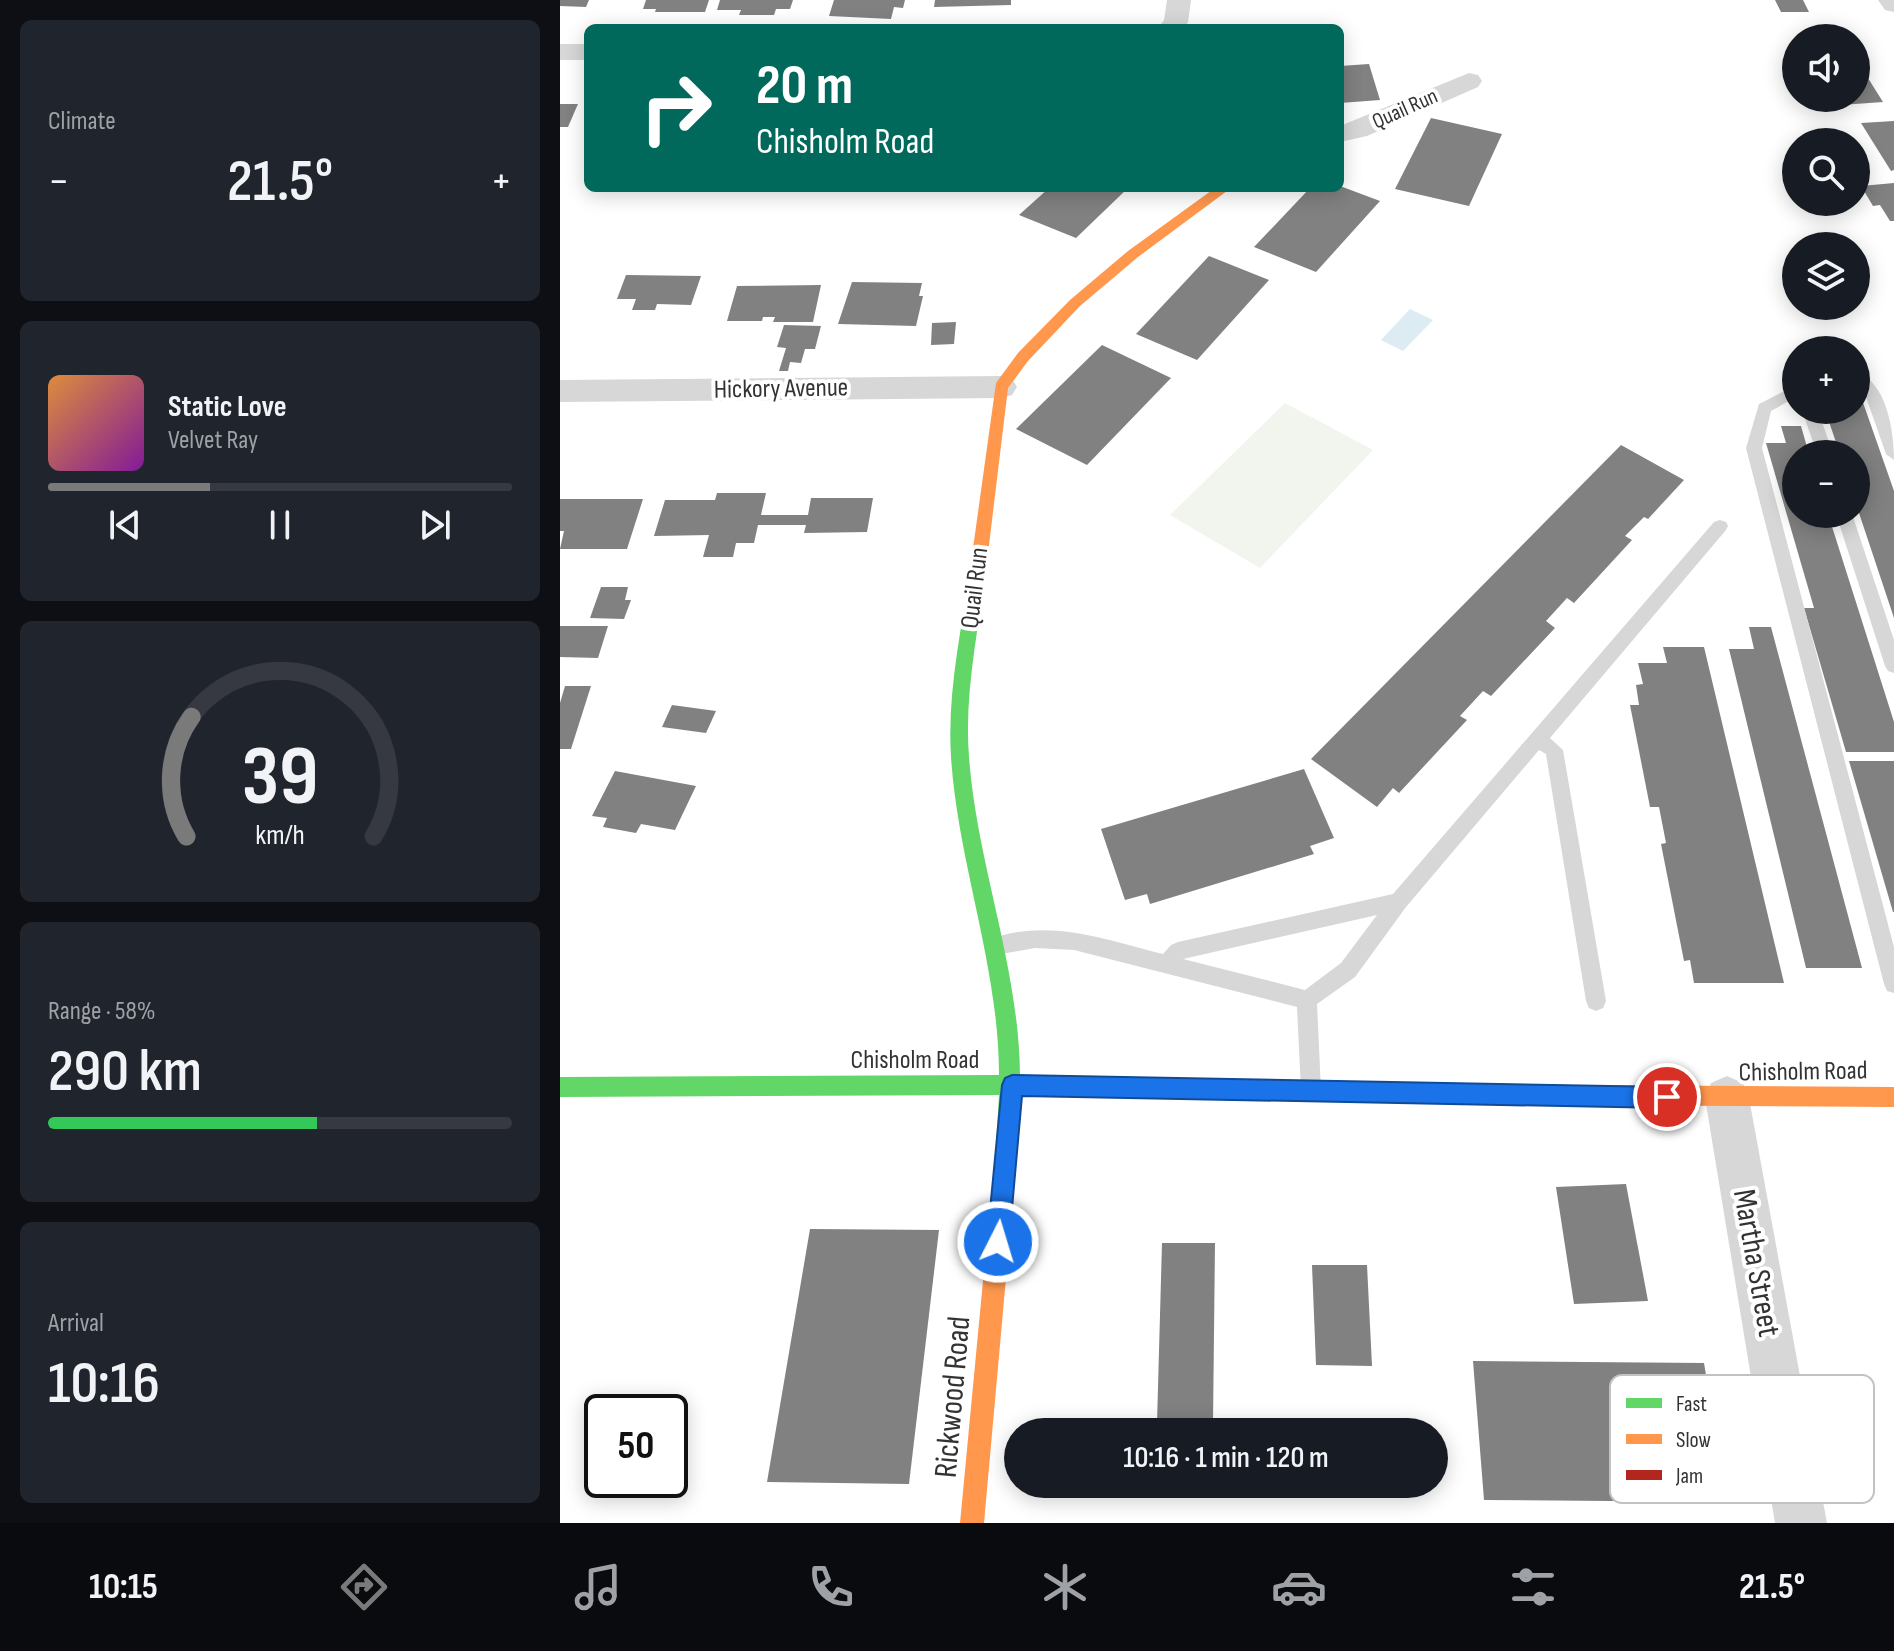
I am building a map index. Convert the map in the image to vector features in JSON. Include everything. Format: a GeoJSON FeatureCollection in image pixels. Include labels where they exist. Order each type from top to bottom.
{"type":"FeatureCollection","features":[{"type":"Feature","properties":{"kind":"main road","name":"Quail Run"},"geometry":{"type":"LineString","coordinates":[[1012,1085],[996,946],[970,838],[960,755],[964,676],[1001,387],[1025,352],[1071,307],[1219,192]]}},
{"type":"Feature","properties":{"kind":"main road","name":"Chisholm Road"},"geometry":{"type":"LineString","coordinates":[[560,1087],[1012,1085],[1727,1098],[1894,1097]]}},
{"type":"Feature","properties":{"kind":"main road","name":"Rickwood Road"},"geometry":{"type":"LineString","coordinates":[[972,1523],[1012,1085]]}},
{"type":"Feature","properties":{"kind":"street"},"geometry":{"type":"LineString","coordinates":[[1174,24],[1179,0]]}},
{"type":"Feature","properties":{"kind":"street"},"geometry":{"type":"LineString","coordinates":[[560,52],[584,52]]}},
{"type":"Feature","properties":{"kind":"street","name":"Quail Run"},"geometry":{"type":"LineString","coordinates":[[1344,133],[1358,130],[1469,81]]}},
{"type":"Feature","properties":{"kind":"street","name":"Hickory Avenue"},"geometry":{"type":"LineString","coordinates":[[560,391],[1001,387]]}},
{"type":"Feature","properties":{"kind":"street","name":"Martha Street"},"geometry":{"type":"LineString","coordinates":[[1727,1098],[1775,1375]]}},
{"type":"Feature","properties":{"kind":"street","name":"Martha Street"},"geometry":{"type":"LineString","coordinates":[[1798,1503],[1801,1523]]}},
{"type":"Feature","properties":{"kind":"lane"},"geometry":{"type":"LineString","coordinates":[[1870,392],[1894,454]]}},
{"type":"Feature","properties":{"kind":"lane"},"geometry":{"type":"LineString","coordinates":[[1782,398],[1764,408],[1754,448],[1894,984]]}},
{"type":"Feature","properties":{"kind":"lane"},"geometry":{"type":"LineString","coordinates":[[1307,1000],[1348,970],[1399,901],[1720,526]]}},
{"type":"Feature","properties":{"kind":"lane"},"geometry":{"type":"LineString","coordinates":[[1849,528],[1894,666]]}},
{"type":"Feature","properties":{"kind":"lane"},"geometry":{"type":"LineString","coordinates":[[1537,739],[1554,750],[1596,1001]]}},
{"type":"Feature","properties":{"kind":"lane"},"geometry":{"type":"LineString","coordinates":[[1167,965],[1178,951],[1399,901]]}},
{"type":"Feature","properties":{"kind":"lane"},"geometry":{"type":"LineString","coordinates":[[996,946],[1035,939],[1074,941],[1307,1000]]}},
{"type":"Feature","properties":{"kind":"lane"},"geometry":{"type":"LineString","coordinates":[[1307,1000],[1311,1092]]}},
{"type":"Feature","properties":{"kind":"shaded area"},"geometry":{"type":"Polygon","coordinates":[[[1410,309],[1433,320],[1403,351],[1381,340],[1410,309]]]}},
{"type":"Feature","properties":{"kind":"shaded area"},"geometry":{"type":"Polygon","coordinates":[[[1285,403],[1373,450],[1260,568],[1170,515],[1285,403]]]}},
{"type":"Feature","properties":{"kind":"building"},"geometry":{"type":"Polygon","coordinates":[[[560,0],[589,0],[586,7],[560,6],[560,0]]]}},
{"type":"Feature","properties":{"kind":"building"},"geometry":{"type":"Polygon","coordinates":[[[646,0],[709,0],[705,12],[655,12],[656,9],[643,9],[646,0]]]}},
{"type":"Feature","properties":{"kind":"building"},"geometry":{"type":"Polygon","coordinates":[[[720,0],[793,0],[790,9],[776,9],[774,15],[739,15],[741,10],[717,10],[720,0]]]}},
{"type":"Feature","properties":{"kind":"building"},"geometry":{"type":"Polygon","coordinates":[[[834,0],[905,0],[903,8],[894,7],[891,19],[829,16],[834,0]]]}},
{"type":"Feature","properties":{"kind":"building"},"geometry":{"type":"Polygon","coordinates":[[[935,0],[1011,0],[1011,5],[934,7],[935,0]]]}},
{"type":"Feature","properties":{"kind":"building"},"geometry":{"type":"Polygon","coordinates":[[[1775,0],[1803,0],[1809,12],[1781,12],[1775,0]]]}},
{"type":"Feature","properties":{"kind":"building"},"geometry":{"type":"Polygon","coordinates":[[[1369,64],[1380,100],[1344,103],[1344,66],[1369,64]]]}},
{"type":"Feature","properties":{"kind":"building"},"geometry":{"type":"Polygon","coordinates":[[[1870,81],[1883,102],[1870,103],[1870,81]]]}},
{"type":"Feature","properties":{"kind":"building"},"geometry":{"type":"Polygon","coordinates":[[[560,104],[578,104],[568,127],[560,127],[560,104]]]}},
{"type":"Feature","properties":{"kind":"building"},"geometry":{"type":"Polygon","coordinates":[[[1431,118],[1502,134],[1469,206],[1395,189],[1431,118]]]}},
{"type":"Feature","properties":{"kind":"building"},"geometry":{"type":"Polygon","coordinates":[[[1894,121],[1894,170],[1891,171],[1870,137],[1870,128],[1864,128],[1861,123],[1894,121]]]}},
{"type":"Feature","properties":{"kind":"building"},"geometry":{"type":"Polygon","coordinates":[[[1894,183],[1894,221],[1890,221],[1880,205],[1873,206],[1870,185],[1894,183]]]}},
{"type":"Feature","properties":{"kind":"building"},"geometry":{"type":"Polygon","coordinates":[[[1344,188],[1380,201],[1316,272],[1254,247],[1306,192],[1344,192],[1344,188]]]}},
{"type":"Feature","properties":{"kind":"building"},"geometry":{"type":"Polygon","coordinates":[[[1045,192],[1124,192],[1076,238],[1019,215],[1045,192]]]}},
{"type":"Feature","properties":{"kind":"building"},"geometry":{"type":"Polygon","coordinates":[[[1209,256],[1269,280],[1197,360],[1136,334],[1209,256]]]}},
{"type":"Feature","properties":{"kind":"building"},"geometry":{"type":"Polygon","coordinates":[[[626,275],[701,276],[691,305],[657,304],[655,310],[632,310],[636,299],[617,299],[626,275]]]}},
{"type":"Feature","properties":{"kind":"building"},"geometry":{"type":"Polygon","coordinates":[[[852,282],[922,283],[919,296],[923,296],[916,326],[838,324],[852,282]]]}},
{"type":"Feature","properties":{"kind":"building"},"geometry":{"type":"Polygon","coordinates":[[[821,285],[813,322],[773,322],[775,317],[763,317],[762,321],[727,321],[737,286],[821,285]]]}},
{"type":"Feature","properties":{"kind":"building"},"geometry":{"type":"Polygon","coordinates":[[[956,322],[954,344],[931,345],[932,323],[956,322]]]}},
{"type":"Feature","properties":{"kind":"building"},"geometry":{"type":"Polygon","coordinates":[[[784,325],[821,326],[815,349],[805,349],[801,363],[790,362],[788,371],[779,371],[786,348],[777,347],[784,325]]]}},
{"type":"Feature","properties":{"kind":"building"},"geometry":{"type":"Polygon","coordinates":[[[1102,345],[1171,378],[1087,465],[1016,429],[1102,345]]]}},
{"type":"Feature","properties":{"kind":"building"},"geometry":{"type":"Polygon","coordinates":[[[1870,423],[1894,491],[1894,618],[1864,528],[1870,528],[1870,440],[1835,440],[1830,424],[1870,423]]]}},
{"type":"Feature","properties":{"kind":"building"},"geometry":{"type":"Polygon","coordinates":[[[1781,426],[1801,426],[1805,440],[1785,440],[1781,426]]]}},
{"type":"Feature","properties":{"kind":"building"},"geometry":{"type":"Polygon","coordinates":[[[1766,443],[1782,443],[1782,498],[1766,443]]]}},
{"type":"Feature","properties":{"kind":"building"},"geometry":{"type":"Polygon","coordinates":[[[1621,445],[1684,480],[1648,519],[1644,517],[1625,536],[1632,540],[1574,603],[1567,598],[1546,621],[1555,628],[1491,696],[1483,691],[1460,716],[1467,720],[1399,793],[1393,788],[1377,807],[1311,759],[1621,445]]]}},
{"type":"Feature","properties":{"kind":"building"},"geometry":{"type":"Polygon","coordinates":[[[717,493],[766,493],[761,515],[808,515],[811,498],[873,498],[867,532],[804,533],[806,525],[758,525],[754,543],[736,543],[733,557],[703,557],[709,535],[654,536],[665,500],[715,500],[717,493]]]}},
{"type":"Feature","properties":{"kind":"building"},"geometry":{"type":"Polygon","coordinates":[[[560,499],[643,499],[627,549],[560,549],[564,531],[560,531],[560,499]]]}},
{"type":"Feature","properties":{"kind":"building"},"geometry":{"type":"Polygon","coordinates":[[[1791,528],[1832,528],[1894,722],[1894,752],[1846,752],[1804,608],[1814,608],[1791,528]]]}},
{"type":"Feature","properties":{"kind":"building"},"geometry":{"type":"Polygon","coordinates":[[[601,587],[628,587],[625,600],[631,600],[624,619],[590,618],[601,587]]]}},
{"type":"Feature","properties":{"kind":"building"},"geometry":{"type":"Polygon","coordinates":[[[560,626],[608,626],[598,658],[560,657],[560,626]]]}},
{"type":"Feature","properties":{"kind":"building"},"geometry":{"type":"Polygon","coordinates":[[[1749,627],[1771,627],[1862,968],[1806,968],[1729,649],[1754,649],[1749,627]]]}},
{"type":"Feature","properties":{"kind":"building"},"geometry":{"type":"Polygon","coordinates":[[[1663,647],[1704,647],[1784,983],[1694,983],[1690,960],[1684,961],[1661,844],[1666,843],[1659,807],[1650,807],[1630,705],[1639,705],[1636,685],[1643,684],[1638,663],[1667,663],[1663,647]]]}},
{"type":"Feature","properties":{"kind":"building"},"geometry":{"type":"Polygon","coordinates":[[[565,686],[591,686],[571,749],[560,749],[560,703],[565,686]]]}},
{"type":"Feature","properties":{"kind":"building"},"geometry":{"type":"Polygon","coordinates":[[[672,705],[716,711],[706,733],[662,727],[672,705]]]}},
{"type":"Feature","properties":{"kind":"building"},"geometry":{"type":"Polygon","coordinates":[[[1849,761],[1894,761],[1894,912],[1893,912],[1849,761]]]}},
{"type":"Feature","properties":{"kind":"building"},"geometry":{"type":"Polygon","coordinates":[[[1304,769],[1334,838],[1310,846],[1314,854],[1150,904],[1147,894],[1125,900],[1101,829],[1304,769]]]}},
{"type":"Feature","properties":{"kind":"building"},"geometry":{"type":"Polygon","coordinates":[[[615,771],[696,786],[675,830],[641,824],[636,833],[603,827],[607,818],[592,816],[615,771]]]}},
{"type":"Feature","properties":{"kind":"building"},"geometry":{"type":"Polygon","coordinates":[[[1626,1184],[1648,1301],[1574,1304],[1556,1187],[1626,1184]]]}},
{"type":"Feature","properties":{"kind":"building"},"geometry":{"type":"Polygon","coordinates":[[[810,1229],[939,1230],[909,1484],[767,1482],[810,1229]]]}},
{"type":"Feature","properties":{"kind":"building"},"geometry":{"type":"Polygon","coordinates":[[[1162,1243],[1215,1243],[1213,1418],[1157,1418],[1162,1243]]]}},
{"type":"Feature","properties":{"kind":"building"},"geometry":{"type":"Polygon","coordinates":[[[1312,1265],[1367,1265],[1372,1366],[1316,1365],[1312,1265]]]}},
{"type":"Feature","properties":{"kind":"building"},"geometry":{"type":"Polygon","coordinates":[[[1473,1361],[1704,1363],[1706,1375],[1610,1375],[1610,1501],[1484,1500],[1473,1361]]]}},
{"type":"Feature","properties":{"kind":"traffic: fast"},"geometry":{"type":"LineString","coordinates":[[978,570],[961,688],[960,758],[1004,993],[1010,1069],[1007,1144]]}},
{"type":"Feature","properties":{"kind":"traffic: fast"},"geometry":{"type":"LineString","coordinates":[[560,1087],[1012,1085],[1321,1091]]}},
{"type":"Feature","properties":{"kind":"traffic: slow"},"geometry":{"type":"LineString","coordinates":[[978,570],[1001,387],[1023,357],[1075,303],[1133,254],[1218,192]]}},
{"type":"Feature","properties":{"kind":"traffic: slow"},"geometry":{"type":"LineString","coordinates":[[1572,1095],[1894,1097]]}},
{"type":"Feature","properties":{"kind":"traffic: slow"},"geometry":{"type":"LineString","coordinates":[[972,1523],[1007,1144]]}},
{"type":"Feature","properties":{"kind":"traffic: jam"},"geometry":{"type":"LineString","coordinates":[[1321,1091],[1572,1095]]}},
{"type":"Feature","properties":{"kind":"route"},"geometry":{"type":"LineString","coordinates":[[998,1242],[1012,1085],[1667,1097]]}}]}
